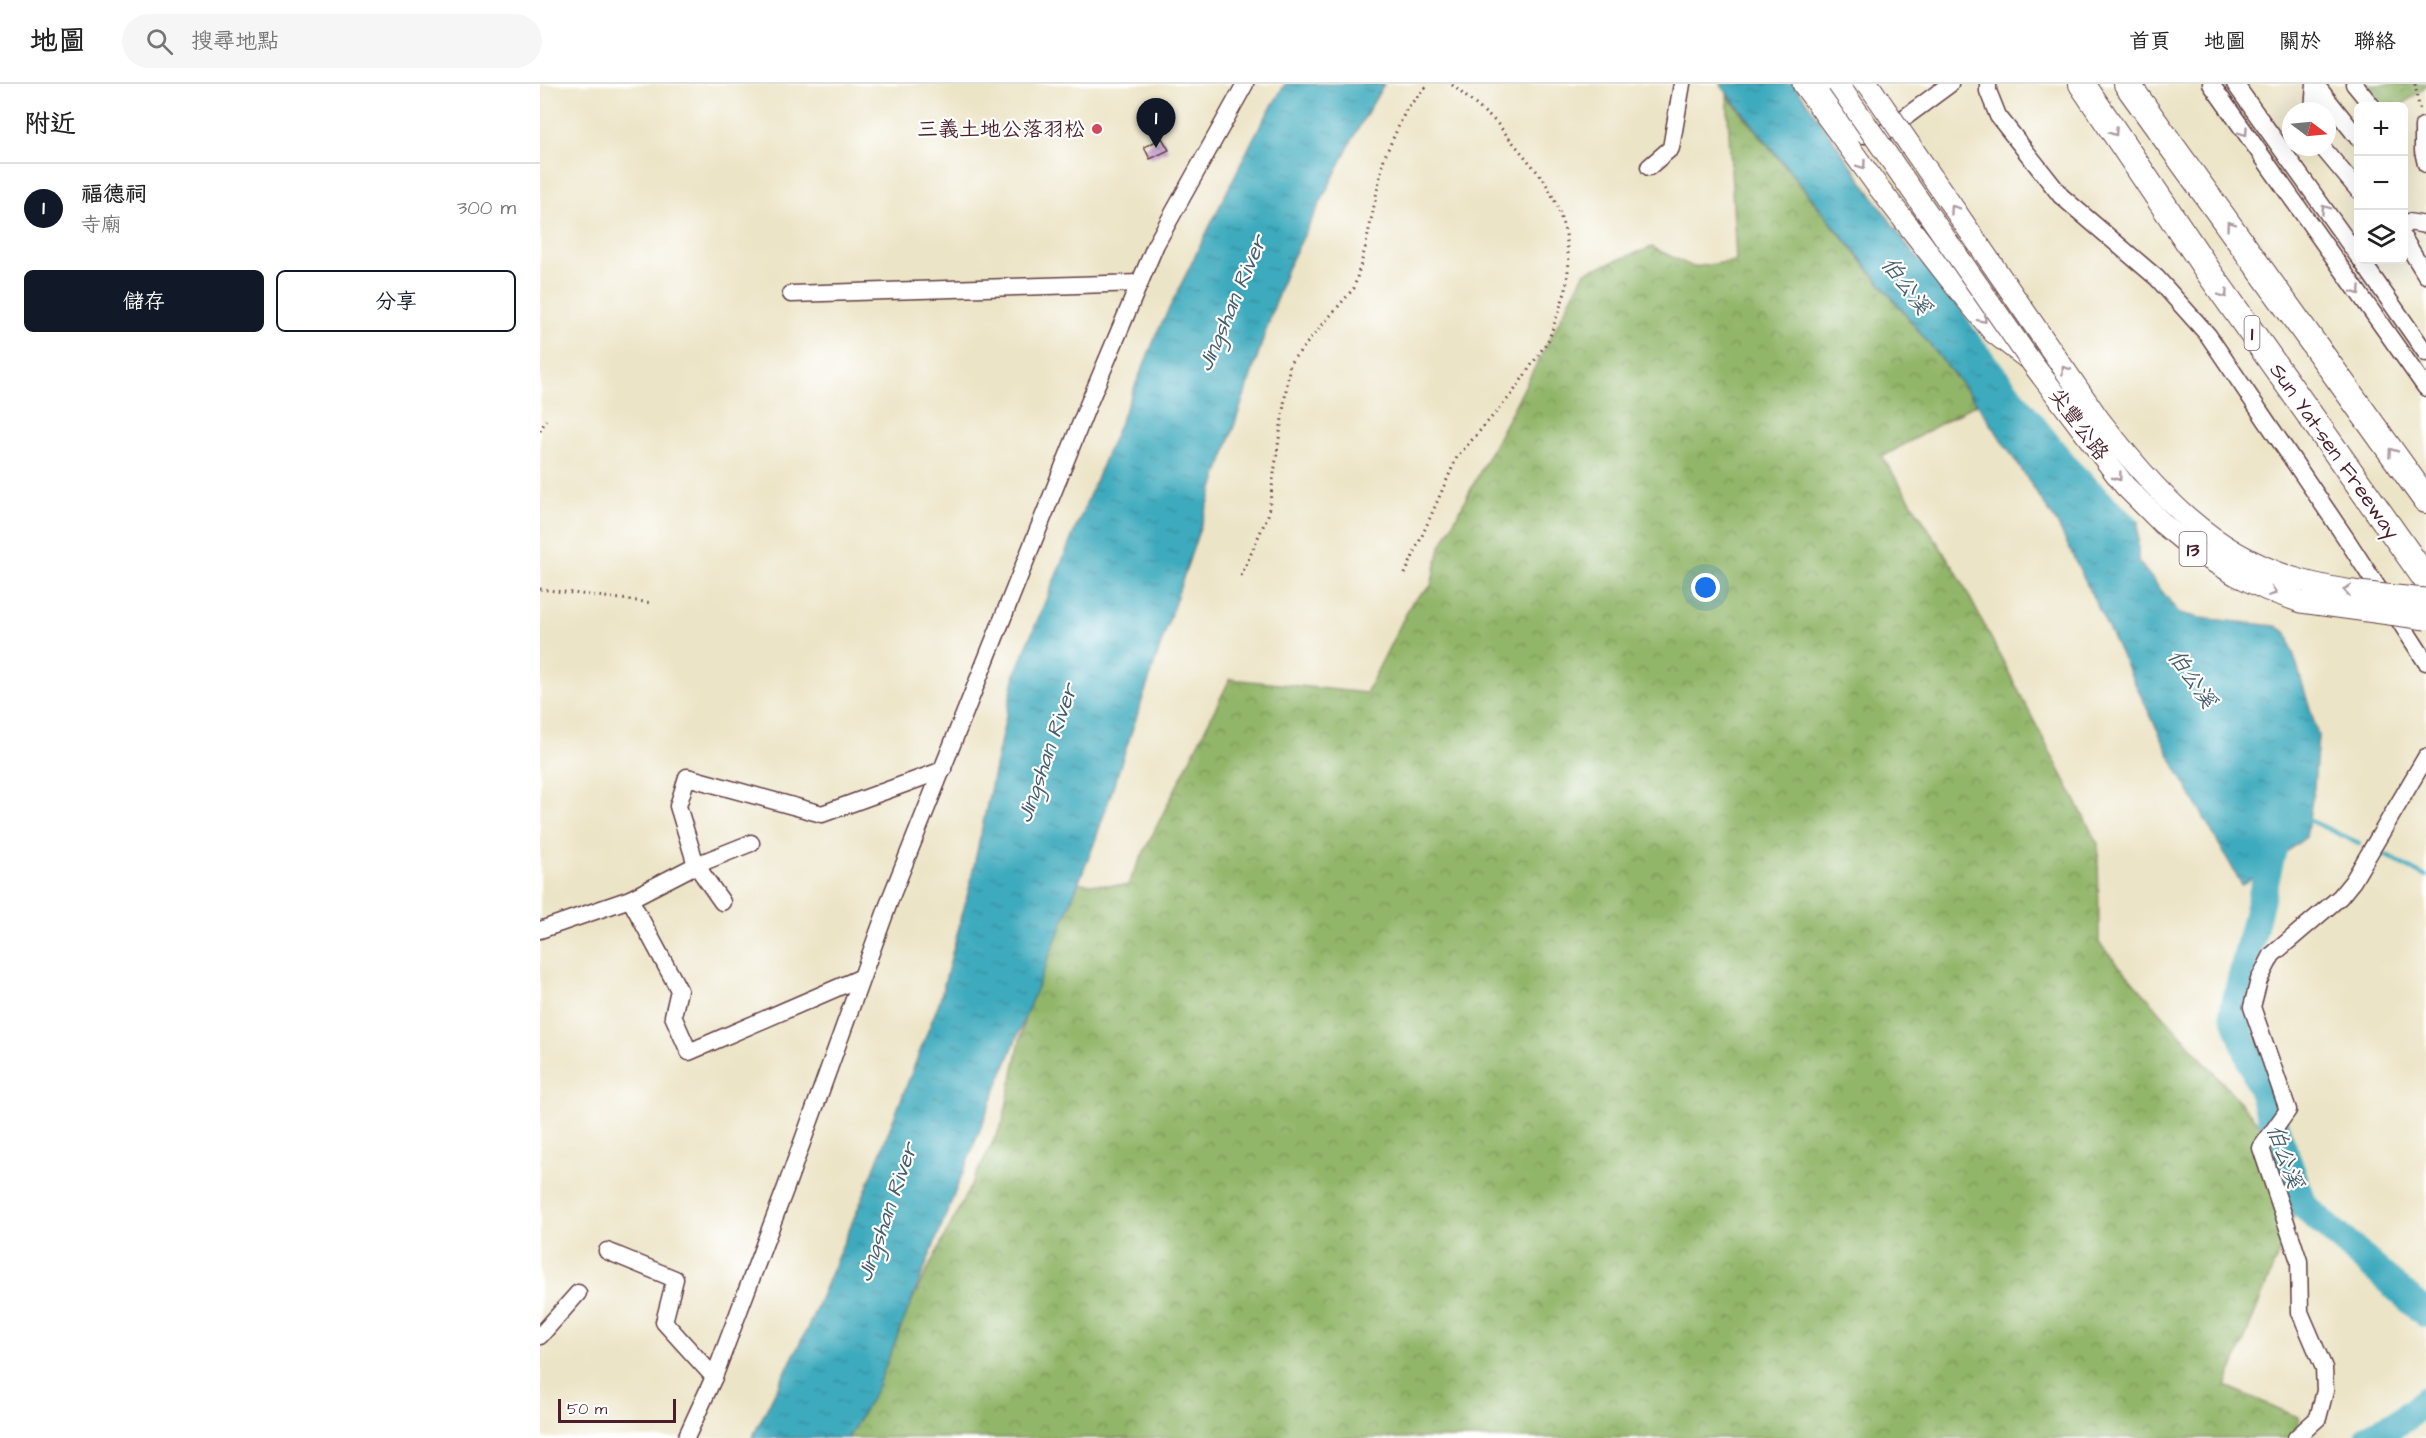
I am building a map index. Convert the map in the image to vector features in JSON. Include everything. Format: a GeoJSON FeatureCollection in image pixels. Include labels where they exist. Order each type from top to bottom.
{"type":"FeatureCollection","features":[{"type":"Feature","properties":{"kind":"highway","name":"Sun Yat-sen Freeway"},"geometry":{"type":"LineString","coordinates":[[2082,84],[2210,274],[2426,579]]}},
{"type":"Feature","properties":{"kind":"highway","name":"1"},"geometry":{"type":"LineString","coordinates":[[2127,84],[2426,500]]}},
{"type":"Feature","properties":{"kind":"main road"},"geometry":{"type":"LineString","coordinates":[[1803,84],[1879,189],[1994,333],[2032,363]]}},
{"type":"Feature","properties":{"kind":"main road","name":"尖豐公路"},"geometry":{"type":"LineString","coordinates":[[1838,84],[2032,363],[2125,486],[2163,524],[2197,552],[2246,580],[2301,602],[2426,619]]}},
{"type":"Feature","properties":{"kind":"main road","name":"尖豐公路"},"geometry":{"type":"LineString","coordinates":[[1868,84],[2098,418],[2139,470],[2193,524],[2216,542],[2257,564],[2303,581],[2348,591],[2426,599]]}},
{"type":"Feature","properties":{"kind":"street"},"geometry":{"type":"LineString","coordinates":[[686,1438],[714,1377],[786,1187],[860,978],[1088,405],[1156,244],[1245,84]]}},
{"type":"Feature","properties":{"kind":"street"},"geometry":{"type":"LineString","coordinates":[[1649,167],[1671,147],[1682,84]]}},
{"type":"Feature","properties":{"kind":"street"},"geometry":{"type":"LineString","coordinates":[[1820,84],[1848,126],[1863,135],[1881,135],[1950,84]]}},
{"type":"Feature","properties":{"kind":"street"},"geometry":{"type":"LineString","coordinates":[[1988,84],[1988,91],[1998,116],[2061,196],[2157,278],[2208,335],[2262,418],[2345,537],[2426,662]]}},
{"type":"Feature","properties":{"kind":"street"},"geometry":{"type":"LineString","coordinates":[[2211,84],[2426,388]]}},
{"type":"Feature","properties":{"kind":"street"},"geometry":{"type":"LineString","coordinates":[[2235,84],[2282,138]]}},
{"type":"Feature","properties":{"kind":"street"},"geometry":{"type":"LineString","coordinates":[[2314,102],[2315,84]]}},
{"type":"Feature","properties":{"kind":"street"},"geometry":{"type":"LineString","coordinates":[[2315,84],[2354,133]]}},
{"type":"Feature","properties":{"kind":"street"},"geometry":{"type":"LineString","coordinates":[[2354,84],[2369,102]]}},
{"type":"Feature","properties":{"kind":"street"},"geometry":{"type":"LineString","coordinates":[[2425,126],[2423,151],[2426,164]]}},
{"type":"Feature","properties":{"kind":"street"},"geometry":{"type":"LineString","coordinates":[[2261,156],[2282,143]]}},
{"type":"Feature","properties":{"kind":"street"},"geometry":{"type":"LineString","coordinates":[[2295,156],[2354,249]]}},
{"type":"Feature","properties":{"kind":"street"},"geometry":{"type":"LineString","coordinates":[[2330,156],[2354,185]]}},
{"type":"Feature","properties":{"kind":"street"},"geometry":{"type":"LineString","coordinates":[[2408,220],[2426,225]]}},
{"type":"Feature","properties":{"kind":"street"},"geometry":{"type":"LineString","coordinates":[[2408,247],[2426,275]]}},
{"type":"Feature","properties":{"kind":"street"},"geometry":{"type":"LineString","coordinates":[[2364,264],[2426,353]]}},
{"type":"Feature","properties":{"kind":"street"},"geometry":{"type":"LineString","coordinates":[[791,294],[1140,283]]}},
{"type":"Feature","properties":{"kind":"street"},"geometry":{"type":"LineString","coordinates":[[2296,1438],[2319,1418],[2325,1391],[2324,1368],[2300,1311],[2299,1262],[2261,1148],[2288,1110],[2252,1007],[2259,980],[2272,954],[2340,897],[2353,881],[2426,756]]}},
{"type":"Feature","properties":{"kind":"street"},"geometry":{"type":"LineString","coordinates":[[722,902],[696,865],[678,806],[687,777],[822,814],[943,770]]}},
{"type":"Feature","properties":{"kind":"street"},"geometry":{"type":"LineString","coordinates":[[540,930],[630,899],[696,865],[751,843]]}},
{"type":"Feature","properties":{"kind":"street"},"geometry":{"type":"LineString","coordinates":[[630,899],[679,990],[673,1016],[689,1052],[860,978]]}},
{"type":"Feature","properties":{"kind":"street"},"geometry":{"type":"LineString","coordinates":[[607,1251],[675,1279],[664,1322],[714,1377]]}},
{"type":"Feature","properties":{"kind":"street"},"geometry":{"type":"LineString","coordinates":[[540,1336],[578,1293]]}},
{"type":"Feature","properties":{"kind":"path"},"geometry":{"type":"LineString","coordinates":[[1241,576],[1268,515],[1290,363],[1354,288],[1365,249],[1384,158],[1407,108],[1429,84]]}},
{"type":"Feature","properties":{"kind":"path"},"geometry":{"type":"LineString","coordinates":[[1405,574],[1457,457],[1512,394],[1549,339],[1566,290],[1569,262],[1566,234],[1557,205],[1544,180],[1496,122],[1451,84]]}},
{"type":"Feature","properties":{"kind":"path"},"geometry":{"type":"LineString","coordinates":[[2415,84],[2425,126]]}},
{"type":"Feature","properties":{"kind":"path"},"geometry":{"type":"LineString","coordinates":[[540,431],[546,420]]}},
{"type":"Feature","properties":{"kind":"path"},"geometry":{"type":"LineString","coordinates":[[540,589],[653,603]]}},
{"type":"Feature","properties":{"kind":"green space"},"geometry":{"type":"Polygon","coordinates":[[[2365,84],[2426,84],[2406,102],[2382,102],[2365,84]]]}},
{"type":"Feature","properties":{"kind":"green space"},"geometry":{"type":"Polygon","coordinates":[[[1727,95],[1977,403],[1882,457],[1957,573],[2098,844],[2099,943],[2308,1179],[2226,1386],[2298,1417],[2302,1438],[842,1438],[1003,1122],[1051,891],[1078,883],[1127,886],[1230,679],[1366,693],[1412,602],[1431,586],[1440,548],[1585,272],[1652,247],[1693,267],[1736,261],[1727,95]]]}},
{"type":"Feature","properties":{"kind":"water","name":"Jingshan River"},"geometry":{"type":"Polygon","coordinates":[[[1285,84],[1384,84],[1356,132],[1286,271],[1094,844],[876,1390],[848,1438],[752,1438],[809,1325],[867,1187],[940,1000],[969,889],[1015,674],[1158,331],[1255,135],[1285,84]]]}},
{"type":"Feature","properties":{"kind":"water"},"geometry":{"type":"Polygon","coordinates":[[[1720,84],[1794,84],[1909,248],[2138,501],[2138,561],[2179,613],[2200,618],[2276,626],[2287,633],[2318,735],[2314,787],[2306,837],[2242,885],[2176,768],[2057,523],[1977,403],[1720,84]]]}},
{"type":"Feature","properties":{"kind":"pier"},"geometry":{"type":"Polygon","coordinates":[[[1943,281],[2006,311],[2106,426],[2141,500],[2141,523],[2078,461],[1978,334],[1943,281]]]}},
{"type":"Feature","properties":{"kind":"building"},"geometry":{"type":"Polygon","coordinates":[[[1162,138],[1169,150],[1150,159],[1144,147],[1162,138]]]}},
{"type":"Feature","properties":{"kind":"waterway"},"geometry":{"type":"LineString","coordinates":[[2304,818],[2359,843]]}},
{"type":"Feature","properties":{"kind":"waterway","name":"伯公溪"},"geometry":{"type":"LineString","coordinates":[[2279,825],[2233,1012],[2304,1206],[2426,1314]]}},
{"type":"Feature","properties":{"kind":"waterway"},"geometry":{"type":"LineString","coordinates":[[2385,855],[2426,877]]}},
{"type":"Feature","properties":{"kind":"waterway","name":"伯公溪"},"geometry":{"type":"LineString","coordinates":[[2368,1438],[2404,1419],[2426,1400]]}},
{"type":"Feature","properties":{"kind":"place","name":"三義土地公落羽松"},"geometry":{"type":"Point","coordinates":[1097,129]}},
{"type":"Feature","properties":{"kind":"place","name":"福德祠"},"geometry":{"type":"Point","coordinates":[1156,148]}}]}
